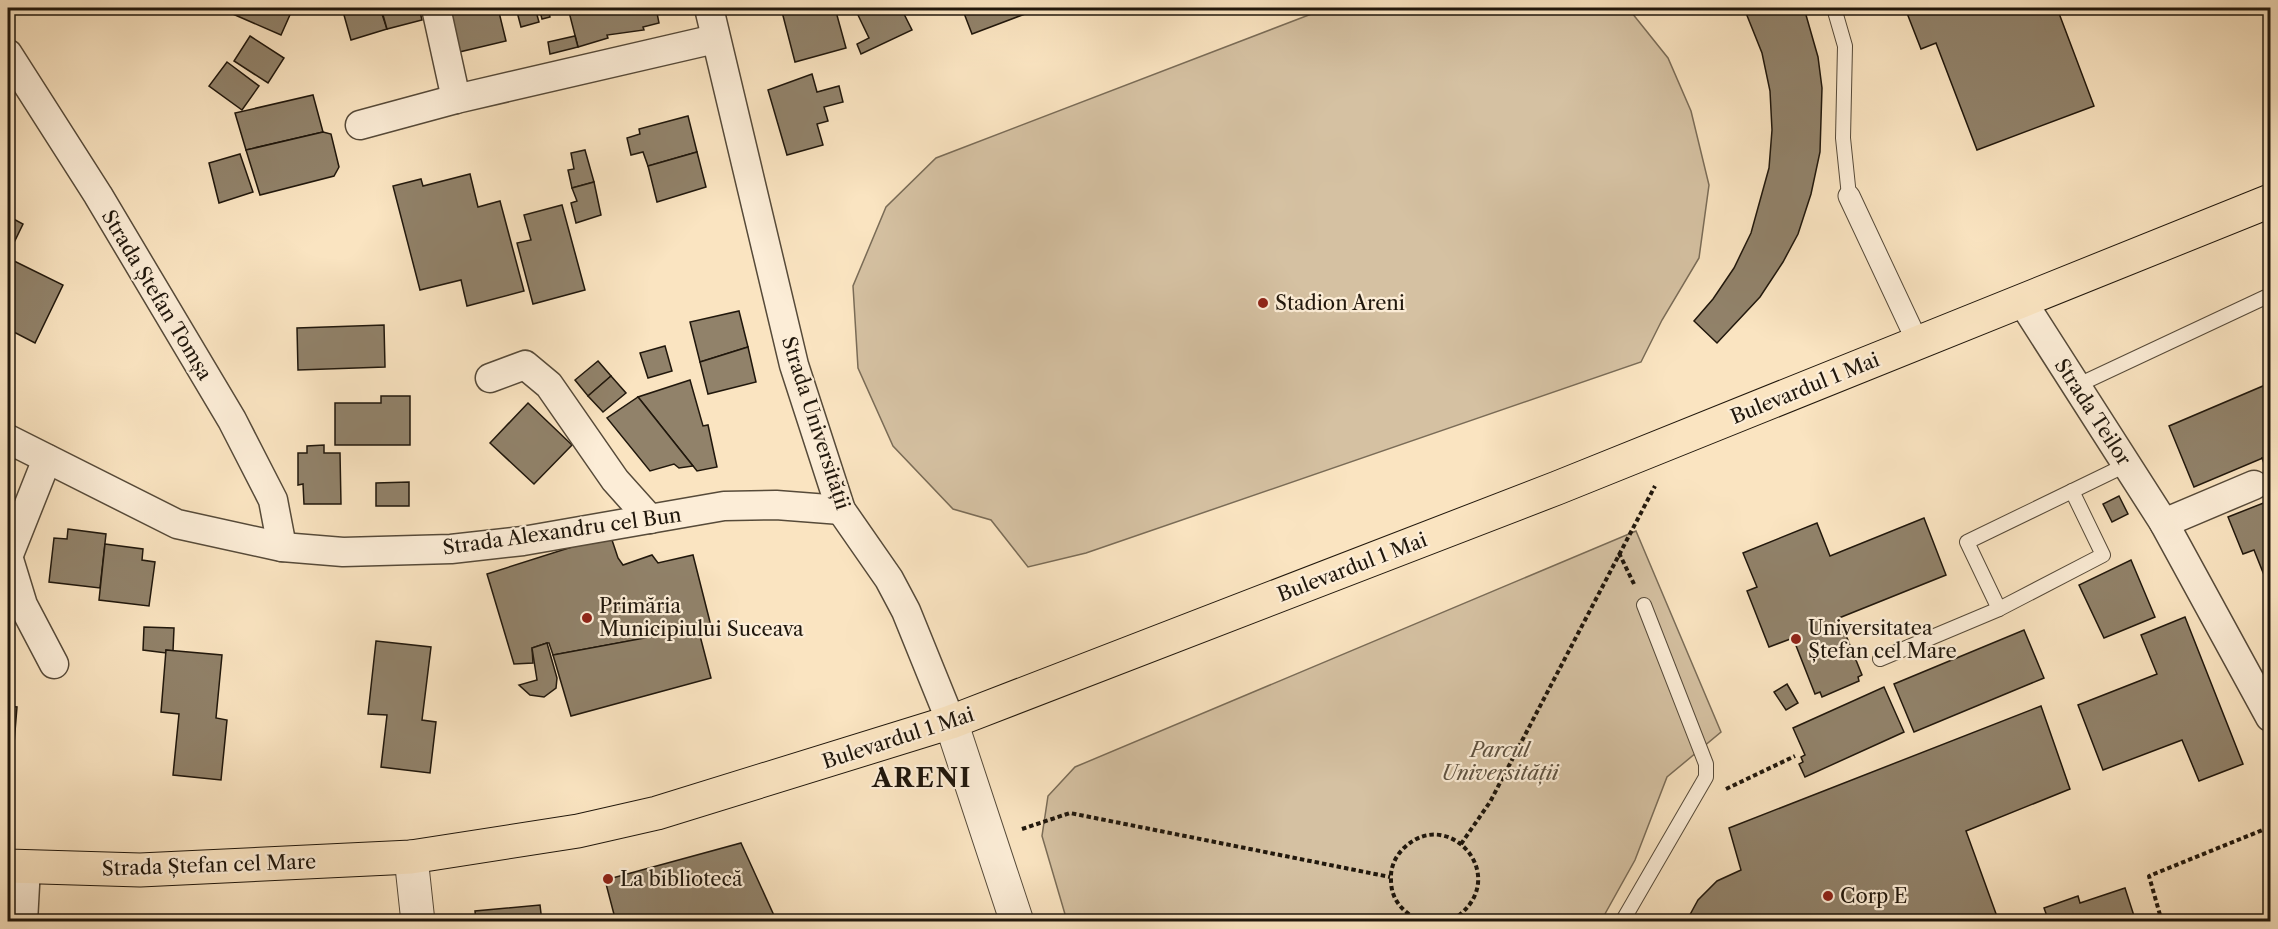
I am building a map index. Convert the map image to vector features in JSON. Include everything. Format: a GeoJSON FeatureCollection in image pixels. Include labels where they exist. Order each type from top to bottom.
{"type":"FeatureCollection","features":[{"type":"Feature","properties":{"kind":"main road","name":"Bulevardul 1 Mai"},"geometry":{"type":"LineString","coordinates":[[411,857],[578,831],[657,813],[951,722],[1682,438],[2271,201]]}},
{"type":"Feature","properties":{"kind":"main road","name":"Strada Ștefan cel Mare"},"geometry":{"type":"LineString","coordinates":[[17,866],[152,870],[411,857]]}},
{"type":"Feature","properties":{"kind":"street"},"geometry":{"type":"LineString","coordinates":[[436,8],[456,99]]}},
{"type":"Feature","properties":{"kind":"street","name":"Strada Universității"},"geometry":{"type":"LineString","coordinates":[[709,8],[794,365],[841,510],[889,579],[906,611],[951,722],[1017,921]]}},
{"type":"Feature","properties":{"kind":"street"},"geometry":{"type":"LineString","coordinates":[[360,125],[456,99],[715,39]]}},
{"type":"Feature","properties":{"kind":"street","name":"Strada Ștefan Tomșa"},"geometry":{"type":"LineString","coordinates":[[8,54],[98,195],[232,420],[273,500],[282,547]]}},
{"type":"Feature","properties":{"kind":"street"},"geometry":{"type":"LineString","coordinates":[[1849,196],[1918,343]]}},
{"type":"Feature","properties":{"kind":"street","name":"Strada Teilor"},"geometry":{"type":"LineString","coordinates":[[2022,301],[2164,523],[2271,717]]}},
{"type":"Feature","properties":{"kind":"street"},"geometry":{"type":"LineString","coordinates":[[490,378],[525,365],[549,385],[615,480],[650,519]]}},
{"type":"Feature","properties":{"kind":"street","name":"Strada Alexandru cel Bun"},"geometry":{"type":"LineString","coordinates":[[8,439],[177,524],[282,547],[343,552],[451,549],[523,541],[724,507],[776,505],[841,510]]}},
{"type":"Feature","properties":{"kind":"street"},"geometry":{"type":"LineString","coordinates":[[47,459],[8,557],[23,605],[54,664]]}},
{"type":"Feature","properties":{"kind":"street"},"geometry":{"type":"LineString","coordinates":[[2164,523],[2254,485]]}},
{"type":"Feature","properties":{"kind":"street"},"geometry":{"type":"LineString","coordinates":[[411,857],[418,921]]}},
{"type":"Feature","properties":{"kind":"street"},"geometry":{"type":"LineString","coordinates":[[17,866],[23,921]]}},
{"type":"Feature","properties":{"kind":"lane"},"geometry":{"type":"LineString","coordinates":[[1833,8],[1845,46],[1843,138],[1849,196]]}},
{"type":"Feature","properties":{"kind":"lane"},"geometry":{"type":"LineString","coordinates":[[2076,386],[2271,295]]}},
{"type":"Feature","properties":{"kind":"lane"},"geometry":{"type":"LineString","coordinates":[[1999,609],[1967,542],[2128,464]]}},
{"type":"Feature","properties":{"kind":"lane"},"geometry":{"type":"LineString","coordinates":[[1881,659],[1999,609],[2103,555],[2072,491]]}},
{"type":"Feature","properties":{"kind":"lane"},"geometry":{"type":"LineString","coordinates":[[1622,921],[1706,777],[1706,764],[1644,605]]}},
{"type":"Feature","properties":{"kind":"path"},"geometry":{"type":"LineString","coordinates":[[1461,844],[1496,792],[1619,552],[1682,438]]}},
{"type":"Feature","properties":{"kind":"path"},"geometry":{"type":"LineString","coordinates":[[1619,552],[1644,605]]}},
{"type":"Feature","properties":{"kind":"path"},"geometry":{"type":"LineString","coordinates":[[991,839],[1070,813],[1390,878]]}},
{"type":"Feature","properties":{"kind":"path"},"geometry":{"type":"LineString","coordinates":[[2162,921],[2149,876],[2271,827]]}},
{"type":"Feature","properties":{"kind":"path"},"geometry":{"type":"LineString","coordinates":[[1422,921],[1409,916],[1399,906],[1392,892],[1390,878],[1393,864],[1400,852],[1422,837],[1435,835],[1461,844],[1474,859],[1479,879],[1477,893],[1471,905],[1461,915],[1449,921]]}},
{"type":"Feature","properties":{"kind":"path"},"geometry":{"type":"LineString","coordinates":[[1461,915],[1469,921]]}},
{"type":"Feature","properties":{"kind":"green space","name":"Stadion Areni"},"geometry":{"type":"Polygon","coordinates":[[[1327,8],[1628,8],[1668,58],[1691,111],[1709,185],[1699,258],[1662,320],[1641,362],[1086,553],[1028,567],[991,520],[953,509],[893,446],[858,368],[853,286],[886,207],[936,158],[1327,8]]]}},
{"type":"Feature","properties":{"kind":"green space","name":"Parcul Universității"},"geometry":{"type":"Polygon","coordinates":[[[1636,531],[1721,732],[1667,777],[1635,860],[1601,921],[1067,921],[1042,836],[1048,796],[1075,767],[1636,531]]]}},
{"type":"Feature","properties":{"kind":"green space"},"geometry":{"type":"Polygon","coordinates":[[[362,915],[370,921],[90,921],[96,918],[362,915]]]}},
{"type":"Feature","properties":{"kind":"building"},"geometry":{"type":"Polygon","coordinates":[[[219,8],[293,8],[281,35],[219,8]]]}},
{"type":"Feature","properties":{"kind":"building"},"geometry":{"type":"Polygon","coordinates":[[[342,8],[380,8],[387,29],[351,40],[342,8]]]}},
{"type":"Feature","properties":{"kind":"building"},"geometry":{"type":"Polygon","coordinates":[[[381,8],[419,8],[422,20],[387,29],[381,8]]]}},
{"type":"Feature","properties":{"kind":"building"},"geometry":{"type":"Polygon","coordinates":[[[444,8],[498,8],[506,41],[455,53],[444,8]]]}},
{"type":"Feature","properties":{"kind":"building"},"geometry":{"type":"Polygon","coordinates":[[[516,8],[535,8],[539,22],[521,27],[516,8]]]}},
{"type":"Feature","properties":{"kind":"building"},"geometry":{"type":"Polygon","coordinates":[[[539,8],[548,8],[550,17],[542,19],[539,8]]]}},
{"type":"Feature","properties":{"kind":"building"},"geometry":{"type":"Polygon","coordinates":[[[568,8],[656,8],[659,23],[643,27],[644,30],[607,35],[608,38],[578,47],[568,8]]]}},
{"type":"Feature","properties":{"kind":"building"},"geometry":{"type":"Polygon","coordinates":[[[781,8],[835,8],[846,48],[795,62],[781,8]]]}},
{"type":"Feature","properties":{"kind":"building"},"geometry":{"type":"Polygon","coordinates":[[[869,8],[901,8],[912,30],[861,54],[857,44],[869,38],[857,13],[869,8]]]}},
{"type":"Feature","properties":{"kind":"building"},"geometry":{"type":"Polygon","coordinates":[[[962,8],[1041,8],[972,34],[962,8]]]}},
{"type":"Feature","properties":{"kind":"building"},"geometry":{"type":"Polygon","coordinates":[[[1744,8],[1804,8],[1818,57],[1822,88],[1820,152],[1811,194],[1798,234],[1783,262],[1760,297],[1717,343],[1694,321],[1713,299],[1734,268],[1751,233],[1769,168],[1772,130],[1770,91],[1762,53],[1744,8]]]}},
{"type":"Feature","properties":{"kind":"building"},"geometry":{"type":"Polygon","coordinates":[[[1905,8],[2057,8],[2094,106],[1977,150],[1936,43],[1921,49],[1905,8]]]}},
{"type":"Feature","properties":{"kind":"building"},"geometry":{"type":"Polygon","coordinates":[[[250,36],[284,58],[268,83],[234,61],[250,36]]]}},
{"type":"Feature","properties":{"kind":"building"},"geometry":{"type":"Polygon","coordinates":[[[575,36],[578,47],[550,54],[548,42],[575,36]]]}},
{"type":"Feature","properties":{"kind":"building"},"geometry":{"type":"Polygon","coordinates":[[[227,62],[259,86],[242,110],[209,86],[227,62]]]}},
{"type":"Feature","properties":{"kind":"building"},"geometry":{"type":"Polygon","coordinates":[[[812,74],[817,92],[839,86],[843,102],[824,107],[828,121],[817,124],[823,145],[787,155],[768,90],[812,74]]]}},
{"type":"Feature","properties":{"kind":"building"},"geometry":{"type":"Polygon","coordinates":[[[313,95],[323,132],[246,150],[235,113],[313,95]]]}},
{"type":"Feature","properties":{"kind":"building"},"geometry":{"type":"Polygon","coordinates":[[[688,116],[697,152],[648,166],[643,152],[631,155],[627,138],[640,134],[639,129],[688,116]]]}},
{"type":"Feature","properties":{"kind":"building"},"geometry":{"type":"Polygon","coordinates":[[[323,132],[331,134],[339,167],[334,176],[260,195],[246,150],[323,132]]]}},
{"type":"Feature","properties":{"kind":"building"},"geometry":{"type":"Polygon","coordinates":[[[585,150],[594,182],[572,188],[568,170],[574,169],[571,153],[585,150]]]}},
{"type":"Feature","properties":{"kind":"building"},"geometry":{"type":"Polygon","coordinates":[[[697,152],[706,187],[657,202],[648,166],[697,152]]]}},
{"type":"Feature","properties":{"kind":"building"},"geometry":{"type":"Polygon","coordinates":[[[240,154],[253,192],[219,203],[209,163],[240,154]]]}},
{"type":"Feature","properties":{"kind":"building"},"geometry":{"type":"Polygon","coordinates":[[[470,174],[478,207],[500,201],[524,291],[467,306],[461,280],[420,290],[393,186],[421,179],[423,186],[470,174]]]}},
{"type":"Feature","properties":{"kind":"building"},"geometry":{"type":"Polygon","coordinates":[[[594,182],[601,215],[576,223],[571,203],[577,201],[572,188],[594,182]]]}},
{"type":"Feature","properties":{"kind":"building"},"geometry":{"type":"Polygon","coordinates":[[[562,205],[585,290],[533,304],[517,243],[531,240],[524,215],[562,205]]]}},
{"type":"Feature","properties":{"kind":"building"},"geometry":{"type":"Polygon","coordinates":[[[8,216],[23,224],[8,255],[8,216]]]}},
{"type":"Feature","properties":{"kind":"building"},"geometry":{"type":"Polygon","coordinates":[[[8,258],[63,285],[35,343],[8,329],[8,258]]]}},
{"type":"Feature","properties":{"kind":"building"},"geometry":{"type":"Polygon","coordinates":[[[739,311],[748,347],[700,362],[690,322],[739,311]]]}},
{"type":"Feature","properties":{"kind":"building"},"geometry":{"type":"Polygon","coordinates":[[[384,325],[385,367],[298,370],[297,328],[384,325]]]}},
{"type":"Feature","properties":{"kind":"building"},"geometry":{"type":"Polygon","coordinates":[[[665,346],[672,371],[648,378],[640,353],[665,346]]]}},
{"type":"Feature","properties":{"kind":"building"},"geometry":{"type":"Polygon","coordinates":[[[748,347],[756,382],[708,394],[700,362],[748,347]]]}},
{"type":"Feature","properties":{"kind":"building"},"geometry":{"type":"Polygon","coordinates":[[[598,361],[611,376],[588,396],[575,380],[598,361]]]}},
{"type":"Feature","properties":{"kind":"building"},"geometry":{"type":"Polygon","coordinates":[[[611,376],[626,393],[603,412],[588,396],[611,376]]]}},
{"type":"Feature","properties":{"kind":"building"},"geometry":{"type":"Polygon","coordinates":[[[690,380],[703,426],[708,425],[717,467],[697,471],[638,397],[690,380]]]}},
{"type":"Feature","properties":{"kind":"building"},"geometry":{"type":"Polygon","coordinates":[[[2270,383],[2270,455],[2194,487],[2169,426],[2270,383]]]}},
{"type":"Feature","properties":{"kind":"building"},"geometry":{"type":"Polygon","coordinates":[[[381,396],[410,396],[410,445],[335,445],[335,403],[381,403],[381,396]]]}},
{"type":"Feature","properties":{"kind":"building"},"geometry":{"type":"Polygon","coordinates":[[[638,397],[693,466],[679,468],[674,464],[650,471],[607,418],[638,397]]]}},
{"type":"Feature","properties":{"kind":"building"},"geometry":{"type":"Polygon","coordinates":[[[528,403],[572,445],[534,484],[490,443],[528,403]]]}},
{"type":"Feature","properties":{"kind":"building"},"geometry":{"type":"Polygon","coordinates":[[[324,445],[324,453],[340,453],[341,504],[304,504],[303,484],[298,485],[298,453],[307,453],[307,446],[324,445]]]}},
{"type":"Feature","properties":{"kind":"building"},"geometry":{"type":"Polygon","coordinates":[[[2270,455],[2270,480],[2262,458],[2270,455]]]}},
{"type":"Feature","properties":{"kind":"building"},"geometry":{"type":"Polygon","coordinates":[[[409,482],[409,506],[376,506],[376,483],[409,482]]]}},
{"type":"Feature","properties":{"kind":"building"},"geometry":{"type":"Polygon","coordinates":[[[2119,496],[2128,514],[2112,522],[2103,504],[2119,496]]]}},
{"type":"Feature","properties":{"kind":"building"},"geometry":{"type":"Polygon","coordinates":[[[2266,502],[2268,508],[2270,507],[2270,584],[2268,585],[2254,550],[2243,554],[2228,517],[2266,502]]]}},
{"type":"Feature","properties":{"kind":"building"},"geometry":{"type":"Polygon","coordinates":[[[1924,518],[1946,575],[1839,618],[1862,675],[1858,677],[1859,681],[1822,697],[1820,692],[1815,694],[1793,638],[1769,647],[1747,591],[1757,587],[1743,553],[1817,523],[1830,556],[1924,518]]]}},
{"type":"Feature","properties":{"kind":"building"},"geometry":{"type":"Polygon","coordinates":[[[68,529],[106,534],[100,588],[49,582],[54,538],[67,539],[68,529]]]}},
{"type":"Feature","properties":{"kind":"building"},"geometry":{"type":"Polygon","coordinates":[[[609,531],[618,558],[623,565],[652,555],[658,563],[693,555],[711,626],[553,655],[547,643],[532,648],[533,663],[514,664],[487,574],[575,546],[609,531]]]}},
{"type":"Feature","properties":{"kind":"building"},"geometry":{"type":"Polygon","coordinates":[[[105,544],[143,549],[142,560],[155,562],[149,606],[99,600],[105,544]]]}},
{"type":"Feature","properties":{"kind":"building"},"geometry":{"type":"Polygon","coordinates":[[[2131,560],[2155,617],[2104,638],[2079,585],[2131,560]]]}},
{"type":"Feature","properties":{"kind":"building"},"geometry":{"type":"Polygon","coordinates":[[[2185,617],[2243,764],[2199,781],[2182,740],[2103,770],[2078,705],[2157,674],[2141,635],[2185,617]]]}},
{"type":"Feature","properties":{"kind":"building"},"geometry":{"type":"Polygon","coordinates":[[[144,627],[174,628],[173,651],[166,650],[166,653],[143,650],[144,627]]]}},
{"type":"Feature","properties":{"kind":"building"},"geometry":{"type":"Polygon","coordinates":[[[698,628],[711,678],[571,716],[553,655],[698,628]]]}},
{"type":"Feature","properties":{"kind":"building"},"geometry":{"type":"Polygon","coordinates":[[[2024,630],[2044,678],[1914,732],[1894,684],[2024,630]]]}},
{"type":"Feature","properties":{"kind":"building"},"geometry":{"type":"Polygon","coordinates":[[[376,641],[431,647],[422,720],[436,722],[430,773],[381,767],[387,715],[368,714],[376,641]]]}},
{"type":"Feature","properties":{"kind":"building"},"geometry":{"type":"Polygon","coordinates":[[[8,642],[10,642],[8,706],[8,642]]]}},
{"type":"Feature","properties":{"kind":"building"},"geometry":{"type":"Polygon","coordinates":[[[547,643],[557,678],[556,688],[544,697],[530,695],[519,685],[537,680],[532,648],[547,643]]]}},
{"type":"Feature","properties":{"kind":"building"},"geometry":{"type":"Polygon","coordinates":[[[166,650],[222,655],[216,718],[227,720],[221,780],[173,775],[179,714],[161,712],[166,650]]]}},
{"type":"Feature","properties":{"kind":"building"},"geometry":{"type":"Polygon","coordinates":[[[1787,684],[1798,703],[1786,710],[1774,692],[1787,684]]]}},
{"type":"Feature","properties":{"kind":"building"},"geometry":{"type":"Polygon","coordinates":[[[1884,687],[1904,732],[1805,777],[1799,764],[1803,762],[1801,757],[1805,755],[1793,728],[1884,687]]]}},
{"type":"Feature","properties":{"kind":"building"},"geometry":{"type":"Polygon","coordinates":[[[8,706],[17,707],[12,768],[8,767],[8,706]]]}},
{"type":"Feature","properties":{"kind":"building"},"geometry":{"type":"Polygon","coordinates":[[[2041,706],[2070,789],[1966,831],[1999,922],[1686,922],[1698,900],[1717,881],[1741,870],[1729,828],[2041,706]]]}},
{"type":"Feature","properties":{"kind":"building"},"geometry":{"type":"Polygon","coordinates":[[[741,843],[777,922],[616,922],[605,880],[741,843]]]}},
{"type":"Feature","properties":{"kind":"building"},"geometry":{"type":"Polygon","coordinates":[[[2125,888],[2136,922],[2049,922],[2044,908],[2078,896],[2080,903],[2125,888]]]}},
{"type":"Feature","properties":{"kind":"building"},"geometry":{"type":"Polygon","coordinates":[[[540,905],[542,922],[476,922],[475,911],[540,905]]]}},
{"type":"Feature","properties":{"kind":"place","name":"Stadion Areni"},"geometry":{"type":"Point","coordinates":[1263,303]}},
{"type":"Feature","properties":{"kind":"place","name":"Primăria Municipiului Suceava"},"geometry":{"type":"Point","coordinates":[587,618]}},
{"type":"Feature","properties":{"kind":"place","name":"Universitatea Ștefan cel Mare"},"geometry":{"type":"Point","coordinates":[1796,639]}},
{"type":"Feature","properties":{"kind":"place","name":"La bibliotecă"},"geometry":{"type":"Point","coordinates":[608,879]}},
{"type":"Feature","properties":{"kind":"place","name":"Corp E"},"geometry":{"type":"Point","coordinates":[1828,896]}},
{"type":"Feature","properties":{"kind":"district","name":"ARENI"},"geometry":{"type":"Point","coordinates":[922,778]}}]}
